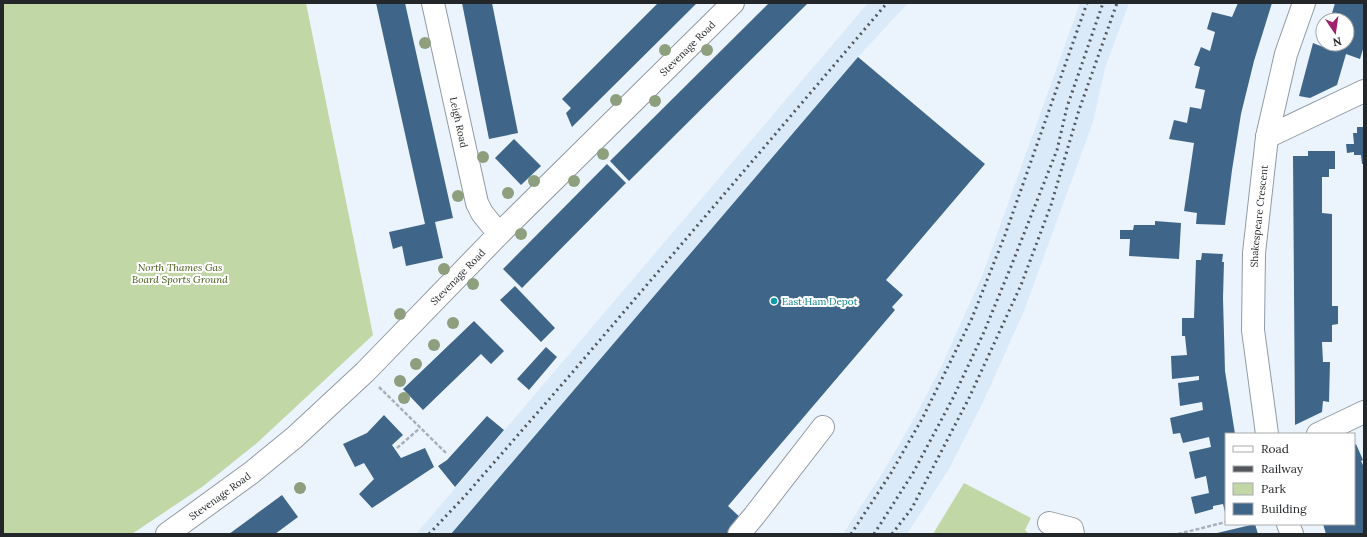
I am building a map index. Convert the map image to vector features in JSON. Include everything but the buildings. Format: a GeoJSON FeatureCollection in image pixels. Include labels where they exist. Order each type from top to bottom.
{"type":"FeatureCollection","features":[{"type":"Feature","properties":{"kind":"street","name":"Leigh Road"},"geometry":{"type":"LineString","coordinates":[[433,3],[477,203],[482,213],[499,234]]}},
{"type":"Feature","properties":{"kind":"street","name":"Stevenage Road"},"geometry":{"type":"LineString","coordinates":[[167,534],[252,472],[284,446],[365,372],[499,234],[733,3]]}},
{"type":"Feature","properties":{"kind":"street","name":"Shakespeare Crescent"},"geometry":{"type":"LineString","coordinates":[[1267,433],[1253,330],[1254,253],[1267,137],[1286,54],[1304,3]]}},
{"type":"Feature","properties":{"kind":"street"},"geometry":{"type":"LineString","coordinates":[[1267,137],[1364,91]]}},
{"type":"Feature","properties":{"kind":"street"},"geometry":{"type":"LineString","coordinates":[[1320,433],[1364,412]]}},
{"type":"Feature","properties":{"kind":"street"},"geometry":{"type":"LineString","coordinates":[[739,534],[824,427]]}},
{"type":"Feature","properties":{"kind":"street"},"geometry":{"type":"LineString","coordinates":[[1049,523],[1072,529],[1073,534]]}},
{"type":"Feature","properties":{"kind":"path"},"geometry":{"type":"LineString","coordinates":[[365,372],[448,454]]}},
{"type":"Feature","properties":{"kind":"path"},"geometry":{"type":"LineString","coordinates":[[397,448],[420,428]]}},
{"type":"Feature","properties":{"kind":"path"},"geometry":{"type":"LineString","coordinates":[[1178,534],[1225,522]]}},
{"type":"Feature","properties":{"kind":"shaded area"},"geometry":{"type":"Polygon","coordinates":[[[868,3],[908,3],[858,57],[451,534],[416,534],[868,3]]]}},
{"type":"Feature","properties":{"kind":"shaded area"},"geometry":{"type":"Polygon","coordinates":[[[1080,3],[1129,3],[1105,68],[1093,122],[1024,311],[983,402],[949,469],[907,534],[843,534],[885,469],[916,415],[942,365],[982,276],[1080,3]]]}},
{"type":"Feature","properties":{"kind":"green space","name":"North Thames Gas Board Sports Ground"},"geometry":{"type":"Polygon","coordinates":[[[3,3],[306,3],[373,335],[257,443],[202,487],[132,534],[3,534],[3,3]]]}},
{"type":"Feature","properties":{"kind":"green space"},"geometry":{"type":"Polygon","coordinates":[[[964,483],[1031,518],[1025,530],[1029,534],[933,534],[964,483]]]}},
{"type":"Feature","properties":{"kind":"railway"},"geometry":{"type":"LineString","coordinates":[[429,534],[464,497],[565,381],[887,3]]}},
{"type":"Feature","properties":{"kind":"railway"},"geometry":{"type":"LineString","coordinates":[[851,534],[891,473],[922,419],[972,318],[1005,235],[1087,3]]}},
{"type":"Feature","properties":{"kind":"railway"},"geometry":{"type":"LineString","coordinates":[[874,534],[913,473],[953,398],[984,332],[1057,150],[1067,107],[1103,3]]}},
{"type":"Feature","properties":{"kind":"railway"},"geometry":{"type":"LineString","coordinates":[[892,534],[912,508],[969,398],[1021,285],[1051,205],[1079,110],[1117,3]]}},
{"type":"Feature","properties":{"kind":"place","name":"East Ham Depot"},"geometry":{"type":"Point","coordinates":[774,301]}}]}
